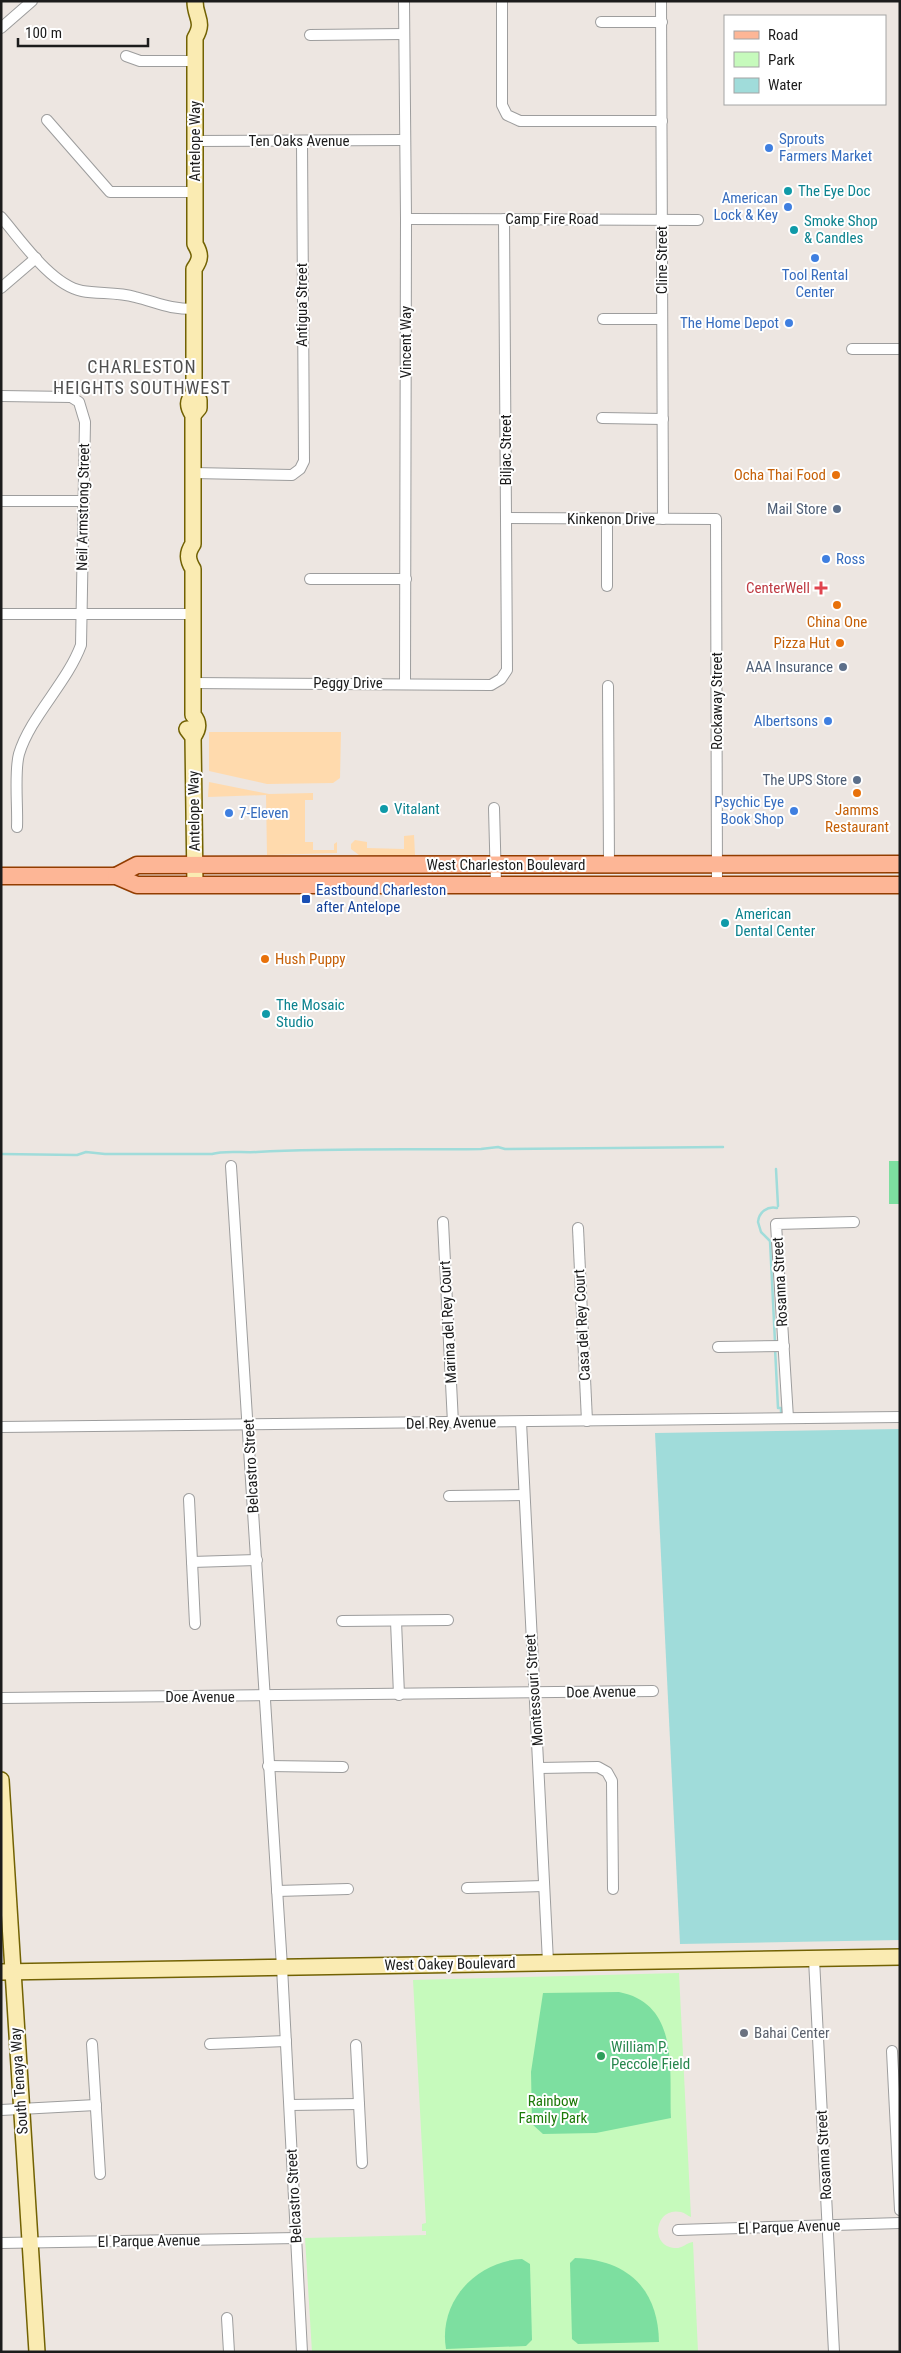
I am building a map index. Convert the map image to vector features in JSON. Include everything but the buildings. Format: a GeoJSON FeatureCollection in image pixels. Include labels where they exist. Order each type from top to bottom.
{"type":"FeatureCollection","features":[{"type":"Feature","properties":{"kind":"main road","name":"West Charleston Boulevard"},"geometry":{"type":"LineString","coordinates":[[116,876],[137,865],[900,864]]}},
{"type":"Feature","properties":{"kind":"main road","name":"West Charleston Boulevard"},"geometry":{"type":"LineString","coordinates":[[1,876],[116,876],[137,885],[900,885]]}},
{"type":"Feature","properties":{"kind":"street","name":"Vincent Way"},"geometry":{"type":"LineString","coordinates":[[404,1],[406,219],[405,683]]}},
{"type":"Feature","properties":{"kind":"street"},"geometry":{"type":"LineString","coordinates":[[502,1],[502,105],[507,115],[520,121],[662,121]]}},
{"type":"Feature","properties":{"kind":"street","name":"Cline Street"},"geometry":{"type":"LineString","coordinates":[[661,1],[662,519]]}},
{"type":"Feature","properties":{"kind":"street"},"geometry":{"type":"LineString","coordinates":[[1,28],[25,4]]}},
{"type":"Feature","properties":{"kind":"street","name":"Antelope Way"},"geometry":{"type":"LineString","coordinates":[[195,6],[190,20],[190,29],[195,38],[195,244],[189,252],[189,261],[194,269],[194,392],[199,400],[199,408],[193,415],[193,544],[199,552],[199,561],[193,569],[193,715],[187,720],[188,731],[193,737],[195,885]]}},
{"type":"Feature","properties":{"kind":"street"},"geometry":{"type":"LineString","coordinates":[[601,22],[662,22]]}},
{"type":"Feature","properties":{"kind":"street"},"geometry":{"type":"LineString","coordinates":[[310,35],[404,34]]}},
{"type":"Feature","properties":{"kind":"street"},"geometry":{"type":"LineString","coordinates":[[126,56],[140,61],[195,61]]}},
{"type":"Feature","properties":{"kind":"street"},"geometry":{"type":"LineString","coordinates":[[47,120],[110,192],[195,192]]}},
{"type":"Feature","properties":{"kind":"street","name":"Antigua Street"},"geometry":{"type":"LineString","coordinates":[[193,473],[292,475],[300,470],[304,461],[302,140]]}},
{"type":"Feature","properties":{"kind":"street","name":"Ten Oaks Avenue"},"geometry":{"type":"LineString","coordinates":[[195,141],[404,140]]}},
{"type":"Feature","properties":{"kind":"street"},"geometry":{"type":"LineString","coordinates":[[1,217],[52,275],[68,286],[80,291],[134,296],[162,307],[194,309]]}},
{"type":"Feature","properties":{"kind":"street","name":"Camp Fire Road"},"geometry":{"type":"LineString","coordinates":[[406,219],[698,220]]}},
{"type":"Feature","properties":{"kind":"street","name":"Biljac Street"},"geometry":{"type":"LineString","coordinates":[[501,679],[506,670],[504,219]]}},
{"type":"Feature","properties":{"kind":"street"},"geometry":{"type":"LineString","coordinates":[[1,288],[36,258]]}},
{"type":"Feature","properties":{"kind":"street"},"geometry":{"type":"LineString","coordinates":[[603,319],[662,319]]}},
{"type":"Feature","properties":{"kind":"street"},"geometry":{"type":"LineString","coordinates":[[852,349],[900,349]]}},
{"type":"Feature","properties":{"kind":"street","name":"Neil Armstrong Street"},"geometry":{"type":"LineString","coordinates":[[1,396],[71,397],[79,402],[85,422],[80,613],[82,645],[76,661],[26,739],[19,756],[18,827]]}},
{"type":"Feature","properties":{"kind":"street"},"geometry":{"type":"LineString","coordinates":[[602,418],[663,419]]}},
{"type":"Feature","properties":{"kind":"street"},"geometry":{"type":"LineString","coordinates":[[1,501],[84,501]]}},
{"type":"Feature","properties":{"kind":"street","name":"Kinkenon Drive"},"geometry":{"type":"LineString","coordinates":[[506,518],[716,519]]}},
{"type":"Feature","properties":{"kind":"street"},"geometry":{"type":"LineString","coordinates":[[607,519],[607,586]]}},
{"type":"Feature","properties":{"kind":"street","name":"Rockaway Street"},"geometry":{"type":"LineString","coordinates":[[716,519],[717,884]]}},
{"type":"Feature","properties":{"kind":"street"},"geometry":{"type":"LineString","coordinates":[[310,579],[406,579]]}},
{"type":"Feature","properties":{"kind":"street"},"geometry":{"type":"LineString","coordinates":[[1,614],[193,614]]}},
{"type":"Feature","properties":{"kind":"street","name":"Peggy Drive"},"geometry":{"type":"LineString","coordinates":[[193,682],[491,685],[501,679]]}},
{"type":"Feature","properties":{"kind":"street"},"geometry":{"type":"LineString","coordinates":[[608,686],[609,865]]}},
{"type":"Feature","properties":{"kind":"street"},"geometry":{"type":"LineString","coordinates":[[494,808],[496,884]]}},
{"type":"Feature","properties":{"kind":"street","name":"Belcastro Street"},"geometry":{"type":"LineString","coordinates":[[231,1166],[242,1350],[249,1425],[268,1766],[282,1967],[302,2352]]}},
{"type":"Feature","properties":{"kind":"street","name":"Marina del Rey Court"},"geometry":{"type":"LineString","coordinates":[[443,1222],[453,1423]]}},
{"type":"Feature","properties":{"kind":"street","name":"Rosanna Street"},"geometry":{"type":"LineString","coordinates":[[788,1418],[776,1224],[854,1222]]}},
{"type":"Feature","properties":{"kind":"street","name":"Casa del Rey Court"},"geometry":{"type":"LineString","coordinates":[[578,1228],[586,1422]]}},
{"type":"Feature","properties":{"kind":"street"},"geometry":{"type":"LineString","coordinates":[[718,1347],[784,1346]]}},
{"type":"Feature","properties":{"kind":"street","name":"Del Rey Avenue"},"geometry":{"type":"LineString","coordinates":[[1,1428],[900,1417]]}},
{"type":"Feature","properties":{"kind":"street","name":"Montessouri Street"},"geometry":{"type":"LineString","coordinates":[[521,1422],[533,1693],[539,1768],[548,1962]]}},
{"type":"Feature","properties":{"kind":"street"},"geometry":{"type":"LineString","coordinates":[[449,1496],[524,1495]]}},
{"type":"Feature","properties":{"kind":"street"},"geometry":{"type":"LineString","coordinates":[[189,1498],[195,1624]]}},
{"type":"Feature","properties":{"kind":"street"},"geometry":{"type":"LineString","coordinates":[[192,1562],[257,1560]]}},
{"type":"Feature","properties":{"kind":"street"},"geometry":{"type":"LineString","coordinates":[[342,1621],[448,1620]]}},
{"type":"Feature","properties":{"kind":"street"},"geometry":{"type":"LineString","coordinates":[[396,1621],[399,1695]]}},
{"type":"Feature","properties":{"kind":"street","name":"Doe Avenue"},"geometry":{"type":"LineString","coordinates":[[1,1698],[264,1697],[654,1691]]}},
{"type":"Feature","properties":{"kind":"street"},"geometry":{"type":"LineString","coordinates":[[268,1766],[343,1767]]}},
{"type":"Feature","properties":{"kind":"street"},"geometry":{"type":"LineString","coordinates":[[539,1768],[598,1767],[607,1772],[612,1782],[612,1889]]}},
{"type":"Feature","properties":{"kind":"street","name":"South Tenaya Way"},"geometry":{"type":"LineString","coordinates":[[1,1780],[7,1972],[21,2110],[28,2242],[37,2352]]}},
{"type":"Feature","properties":{"kind":"street"},"geometry":{"type":"LineString","coordinates":[[467,1888],[544,1886]]}},
{"type":"Feature","properties":{"kind":"street"},"geometry":{"type":"LineString","coordinates":[[277,1891],[348,1890]]}},
{"type":"Feature","properties":{"kind":"street","name":"West Oakey Boulevard"},"geometry":{"type":"LineString","coordinates":[[7,1972],[900,1957]]}},
{"type":"Feature","properties":{"kind":"street","name":"Rosanna Street"},"geometry":{"type":"LineString","coordinates":[[814,1959],[834,2352]]}},
{"type":"Feature","properties":{"kind":"street"},"geometry":{"type":"LineString","coordinates":[[210,2044],[286,2041]]}},
{"type":"Feature","properties":{"kind":"street"},"geometry":{"type":"LineString","coordinates":[[92,2044],[100,2174]]}},
{"type":"Feature","properties":{"kind":"street"},"geometry":{"type":"LineString","coordinates":[[356,2045],[362,2163]]}},
{"type":"Feature","properties":{"kind":"street"},"geometry":{"type":"LineString","coordinates":[[892,2051],[900,2210]]}},
{"type":"Feature","properties":{"kind":"street"},"geometry":{"type":"LineString","coordinates":[[1,2110],[96,2104]]}},
{"type":"Feature","properties":{"kind":"street"},"geometry":{"type":"LineString","coordinates":[[290,2105],[359,2104]]}},
{"type":"Feature","properties":{"kind":"street","name":"El Parque Avenue"},"geometry":{"type":"LineString","coordinates":[[678,2230],[900,2223]]}},
{"type":"Feature","properties":{"kind":"street","name":"El Parque Avenue"},"geometry":{"type":"LineString","coordinates":[[1,2243],[297,2238]]}},
{"type":"Feature","properties":{"kind":"street"},"geometry":{"type":"LineString","coordinates":[[228,2318],[229,2352]]}},
{"type":"Feature","properties":{"kind":"sand"},"geometry":{"type":"Polygon","coordinates":[[[209,732],[341,732],[340,778],[333,783],[267,784],[209,771],[209,732]]]}},
{"type":"Feature","properties":{"kind":"sand"},"geometry":{"type":"Polygon","coordinates":[[[209,782],[269,794],[313,793],[313,800],[305,800],[305,842],[313,842],[313,850],[334,850],[334,844],[337,842],[337,853],[267,855],[266,795],[208,797],[209,782]]]}},
{"type":"Feature","properties":{"kind":"sand"},"geometry":{"type":"Polygon","coordinates":[[[414,835],[415,855],[359,855],[351,849],[351,844],[355,840],[367,842],[367,848],[404,849],[404,836],[414,835]]]}},
{"type":"Feature","properties":{"kind":"green space"},"geometry":{"type":"Polygon","coordinates":[[[889,1161],[900,1161],[900,1204],[889,1204],[889,1161]]]}},
{"type":"Feature","properties":{"kind":"green space","name":"Rainbow Family Park"},"geometry":{"type":"Polygon","coordinates":[[[679,1973],[691,2217],[681,2212],[672,2212],[665,2215],[658,2227],[658,2234],[666,2246],[674,2248],[679,2248],[693,2242],[698,2352],[312,2352],[305,2238],[426,2235],[426,2231],[422,2231],[422,2224],[426,2223],[413,1980],[679,1973]]]}},
{"type":"Feature","properties":{"kind":"green space","name":"William P. Peccole Field"},"geometry":{"type":"Polygon","coordinates":[[[619,1992],[639,1999],[653,2010],[662,2024],[670,2060],[671,2118],[596,2133],[543,2134],[532,2124],[531,2072],[543,1993],[619,1992]]]}},
{"type":"Feature","properties":{"kind":"green space"},"geometry":{"type":"Polygon","coordinates":[[[575,2258],[610,2264],[636,2280],[646,2292],[653,2306],[659,2342],[578,2344],[572,2339],[570,2263],[575,2258]]]}},
{"type":"Feature","properties":{"kind":"green space"},"geometry":{"type":"Polygon","coordinates":[[[522,2259],[530,2264],[532,2340],[526,2346],[446,2349],[445,2332],[448,2315],[454,2300],[464,2287],[490,2267],[522,2259]]]}},
{"type":"Feature","properties":{"kind":"water"},"geometry":{"type":"Polygon","coordinates":[[[900,1429],[900,1940],[680,1944],[655,1433],[900,1429]]]}},
{"type":"Feature","properties":{"kind":"waterway"},"geometry":{"type":"LineString","coordinates":[[1,1154],[77,1155],[86,1152],[105,1154],[212,1154],[228,1152],[481,1149],[498,1147],[505,1149],[723,1147]]}},
{"type":"Feature","properties":{"kind":"waterway"},"geometry":{"type":"LineString","coordinates":[[776,1169],[778,1206]]}},
{"type":"Feature","properties":{"kind":"waterway"},"geometry":{"type":"LineString","coordinates":[[775,1342],[770,1241],[761,1232],[758,1222],[764,1210],[777,1208]]}},
{"type":"Feature","properties":{"kind":"waterway"},"geometry":{"type":"LineString","coordinates":[[775,1348],[778,1408],[781,1408],[781,1412]]}},
{"type":"Feature","properties":{"kind":"place","name":"Sprouts Farmers Market"},"geometry":{"type":"Point","coordinates":[769,148]}},
{"type":"Feature","properties":{"kind":"place","name":"The Eye Doc"},"geometry":{"type":"Point","coordinates":[788,191]}},
{"type":"Feature","properties":{"kind":"place","name":"American Lock & Key"},"geometry":{"type":"Point","coordinates":[788,207]}},
{"type":"Feature","properties":{"kind":"place","name":"Smoke Shop & Candles"},"geometry":{"type":"Point","coordinates":[794,230]}},
{"type":"Feature","properties":{"kind":"place","name":"Tool Rental Center"},"geometry":{"type":"Point","coordinates":[815,258]}},
{"type":"Feature","properties":{"kind":"place","name":"The Home Depot"},"geometry":{"type":"Point","coordinates":[789,323]}},
{"type":"Feature","properties":{"kind":"place","name":"Ocha Thai Food"},"geometry":{"type":"Point","coordinates":[836,475]}},
{"type":"Feature","properties":{"kind":"place","name":"Mail Store"},"geometry":{"type":"Point","coordinates":[837,509]}},
{"type":"Feature","properties":{"kind":"place","name":"Ross"},"geometry":{"type":"Point","coordinates":[826,559]}},
{"type":"Feature","properties":{"kind":"place","name":"CenterWell"},"geometry":{"type":"Point","coordinates":[821,588]}},
{"type":"Feature","properties":{"kind":"place","name":"China One"},"geometry":{"type":"Point","coordinates":[837,605]}},
{"type":"Feature","properties":{"kind":"place","name":"Pizza Hut"},"geometry":{"type":"Point","coordinates":[840,643]}},
{"type":"Feature","properties":{"kind":"place","name":"AAA Insurance"},"geometry":{"type":"Point","coordinates":[843,667]}},
{"type":"Feature","properties":{"kind":"place","name":"Albertsons"},"geometry":{"type":"Point","coordinates":[828,721]}},
{"type":"Feature","properties":{"kind":"place","name":"The UPS Store"},"geometry":{"type":"Point","coordinates":[857,780]}},
{"type":"Feature","properties":{"kind":"place","name":"Jamms Restaurant"},"geometry":{"type":"Point","coordinates":[857,793]}},
{"type":"Feature","properties":{"kind":"place","name":"Vitalant"},"geometry":{"type":"Point","coordinates":[384,809]}},
{"type":"Feature","properties":{"kind":"place","name":"Psychic Eye Book Shop"},"geometry":{"type":"Point","coordinates":[794,811]}},
{"type":"Feature","properties":{"kind":"place","name":"7-Eleven"},"geometry":{"type":"Point","coordinates":[229,813]}},
{"type":"Feature","properties":{"kind":"place","name":"Eastbound Charleston after Antelope"},"geometry":{"type":"Point","coordinates":[306,899]}},
{"type":"Feature","properties":{"kind":"place","name":"American Dental Center"},"geometry":{"type":"Point","coordinates":[725,923]}},
{"type":"Feature","properties":{"kind":"place","name":"Hush Puppy"},"geometry":{"type":"Point","coordinates":[265,959]}},
{"type":"Feature","properties":{"kind":"place","name":"The Mosaic Studio"},"geometry":{"type":"Point","coordinates":[266,1014]}},
{"type":"Feature","properties":{"kind":"place","name":"Bahai Center"},"geometry":{"type":"Point","coordinates":[744,2033]}},
{"type":"Feature","properties":{"kind":"place","name":"William P. Peccole Field"},"geometry":{"type":"Point","coordinates":[601,2056]}},
{"type":"Feature","properties":{"kind":"district","name":"CHARLESTON HEIGHTS SOUTHWEST"},"geometry":{"type":"Point","coordinates":[142,376]}}]}
